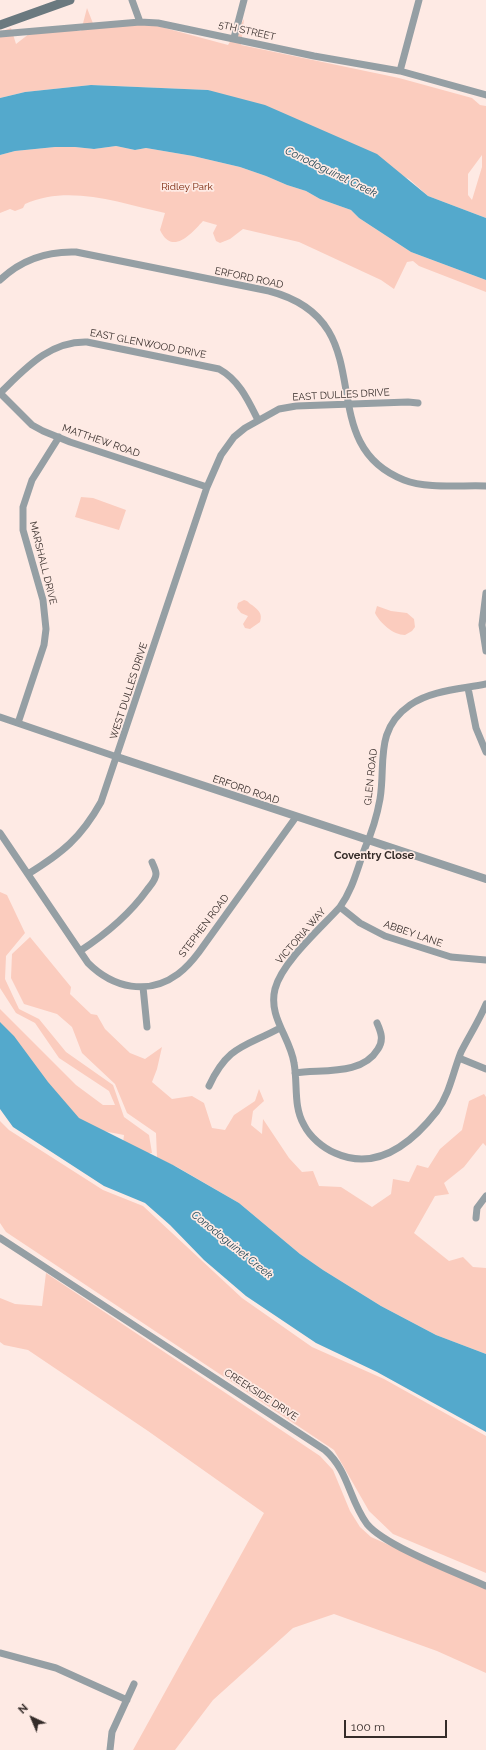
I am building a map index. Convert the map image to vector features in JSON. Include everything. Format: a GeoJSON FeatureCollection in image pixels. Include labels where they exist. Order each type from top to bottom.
{"type":"FeatureCollection","features":[{"type":"Feature","properties":{"kind":"main road"},"geometry":{"type":"LineString","coordinates":[[0,26],[70,0]]}},
{"type":"Feature","properties":{"kind":"street"},"geometry":{"type":"LineString","coordinates":[[132,0],[140,22]]}},
{"type":"Feature","properties":{"kind":"street"},"geometry":{"type":"LineString","coordinates":[[234,38],[244,0]]}},
{"type":"Feature","properties":{"kind":"street"},"geometry":{"type":"LineString","coordinates":[[400,71],[419,0]]}},
{"type":"Feature","properties":{"kind":"street","name":"5TH STREET"},"geometry":{"type":"LineString","coordinates":[[0,34],[154,22],[307,54],[400,71],[486,95]]}},
{"type":"Feature","properties":{"kind":"street","name":"ERFORD ROAD"},"geometry":{"type":"LineString","coordinates":[[0,280],[15,267],[31,259],[45,254],[66,252],[100,256],[288,296],[311,310],[321,320],[334,340],[341,362],[351,422],[360,443],[375,462],[393,475],[405,480],[424,484],[486,486]]}},
{"type":"Feature","properties":{"kind":"street","name":"EAST GLENWOOD DRIVE"},"geometry":{"type":"LineString","coordinates":[[0,393],[42,355],[59,346],[80,341],[219,369],[227,373],[236,382],[258,420]]}},
{"type":"Feature","properties":{"kind":"street","name":"MATTHEW ROAD"},"geometry":{"type":"LineString","coordinates":[[0,393],[32,425],[59,438],[207,487]]}},
{"type":"Feature","properties":{"kind":"street","name":"EAST DULLES DRIVE"},"geometry":{"type":"LineString","coordinates":[[207,487],[216,465],[227,445],[245,428],[279,409],[348,404],[418,403]]}},
{"type":"Feature","properties":{"kind":"street","name":"MARSHALL DRIVE"},"geometry":{"type":"LineString","coordinates":[[18,723],[44,645],[46,629],[43,600],[23,530],[23,507],[32,480],[59,438]]}},
{"type":"Feature","properties":{"kind":"street","name":"WEST DULLES DRIVE"},"geometry":{"type":"LineString","coordinates":[[28,874],[60,853],[81,832],[100,802],[117,756],[207,487]]}},
{"type":"Feature","properties":{"kind":"street"},"geometry":{"type":"LineString","coordinates":[[486,593],[482,625],[486,651]]}},
{"type":"Feature","properties":{"kind":"street","name":"GLEN ROAD"},"geometry":{"type":"LineString","coordinates":[[368,841],[380,800],[382,750],[390,729],[396,719],[411,705],[422,699],[437,694],[486,684]]}},
{"type":"Feature","properties":{"kind":"street"},"geometry":{"type":"LineString","coordinates":[[468,688],[476,728],[486,752]]}},
{"type":"Feature","properties":{"kind":"street","name":"ERFORD ROAD"},"geometry":{"type":"LineString","coordinates":[[0,717],[296,817],[486,879]]}},
{"type":"Feature","properties":{"kind":"street","name":"STEPHEN ROAD"},"geometry":{"type":"LineString","coordinates":[[0,833],[88,963],[105,977],[126,986],[143,987],[160,984],[186,968],[296,817]]}},
{"type":"Feature","properties":{"kind":"street","name":"VICTORIA WAY"},"geometry":{"type":"LineString","coordinates":[[368,841],[354,882],[340,907],[281,974],[275,990],[274,1003],[276,1015],[280,1028],[292,1053],[298,1110],[304,1126],[309,1133],[330,1151],[347,1158],[377,1158],[391,1153],[404,1144],[422,1127],[439,1107],[452,1081],[459,1058],[486,1004]]}},
{"type":"Feature","properties":{"kind":"street"},"geometry":{"type":"LineString","coordinates":[[80,951],[102,936],[121,920],[143,895],[152,883],[156,874],[152,862]]}},
{"type":"Feature","properties":{"kind":"street","name":"ABBEY LANE"},"geometry":{"type":"LineString","coordinates":[[340,907],[360,923],[385,936],[451,957],[486,960]]}},
{"type":"Feature","properties":{"kind":"street"},"geometry":{"type":"LineString","coordinates":[[143,987],[147,1027]]}},
{"type":"Feature","properties":{"kind":"street"},"geometry":{"type":"LineString","coordinates":[[295,1073],[346,1069],[363,1063],[376,1052],[382,1041],[381,1031],[377,1023]]}},
{"type":"Feature","properties":{"kind":"street"},"geometry":{"type":"LineString","coordinates":[[209,1086],[219,1067],[231,1053],[241,1046],[280,1028]]}},
{"type":"Feature","properties":{"kind":"street"},"geometry":{"type":"LineString","coordinates":[[459,1058],[486,1068]]}},
{"type":"Feature","properties":{"kind":"street"},"geometry":{"type":"LineString","coordinates":[[476,1218],[477,1208],[486,1196]]}},
{"type":"Feature","properties":{"kind":"street","name":"CREEKSIDE DRIVE"},"geometry":{"type":"LineString","coordinates":[[0,1238],[324,1450],[337,1462],[348,1482],[359,1511],[366,1522],[377,1533],[411,1552],[486,1586]]}},
{"type":"Feature","properties":{"kind":"street"},"geometry":{"type":"LineString","coordinates":[[0,1653],[56,1668],[127,1700]]}},
{"type":"Feature","properties":{"kind":"street"},"geometry":{"type":"LineString","coordinates":[[110,1750],[112,1732],[134,1684]]}},
{"type":"Feature","properties":{"kind":"green space"},"geometry":{"type":"Polygon","coordinates":[[[87,8],[94,26],[150,24],[228,45],[244,19],[241,45],[399,78],[472,98],[480,105],[486,106],[486,218],[428,196],[409,179],[208,90],[91,85],[25,92],[0,98],[0,32],[11,28],[16,44],[34,30],[81,31],[87,8]],[[482,155],[468,174],[468,195],[472,200],[482,167],[482,155]]]}},
{"type":"Feature","properties":{"kind":"green space","name":"Ridley Park"},"geometry":{"type":"Polygon","coordinates":[[[116,146],[135,150],[146,148],[193,156],[240,167],[306,191],[320,199],[351,210],[359,218],[411,252],[486,280],[486,292],[419,266],[413,261],[407,262],[394,289],[381,280],[299,242],[243,229],[230,239],[220,243],[216,241],[213,233],[217,225],[203,221],[193,232],[182,240],[176,242],[170,241],[165,238],[160,230],[165,213],[95,197],[77,195],[42,198],[25,204],[23,208],[15,211],[10,209],[0,213],[0,155],[15,151],[55,147],[94,149],[116,146]]]}},
{"type":"Feature","properties":{"kind":"green space"},"geometry":{"type":"Polygon","coordinates":[[[81,497],[93,498],[126,510],[119,530],[75,517],[81,497]]]}},
{"type":"Feature","properties":{"kind":"green space"},"geometry":{"type":"Polygon","coordinates":[[[244,600],[248,601],[256,608],[261,616],[260,622],[250,629],[245,628],[243,624],[248,616],[241,613],[237,608],[238,603],[244,600]]]}},
{"type":"Feature","properties":{"kind":"green space"},"geometry":{"type":"Polygon","coordinates":[[[377,606],[391,611],[407,613],[414,619],[415,627],[412,631],[405,635],[392,631],[377,617],[375,613],[377,606]]]}},
{"type":"Feature","properties":{"kind":"green space"},"geometry":{"type":"Polygon","coordinates":[[[0,892],[7,895],[25,933],[6,956],[5,979],[19,1009],[39,1019],[66,1052],[113,1085],[124,1117],[149,1135],[152,1153],[143,1153],[123,1143],[124,1135],[98,1130],[79,1120],[0,1031],[0,1009],[76,1085],[103,1105],[115,1105],[109,1091],[59,1058],[35,1023],[16,1013],[0,988],[0,892]]]}},
{"type":"Feature","properties":{"kind":"green space"},"geometry":{"type":"Polygon","coordinates":[[[30,937],[71,987],[70,994],[91,1014],[97,1015],[105,1029],[130,1053],[145,1059],[162,1047],[157,1069],[152,1082],[172,1099],[192,1096],[204,1103],[212,1128],[225,1130],[234,1115],[255,1101],[259,1089],[264,1101],[253,1111],[251,1125],[262,1134],[263,1119],[289,1158],[302,1172],[313,1171],[319,1186],[341,1187],[372,1207],[391,1194],[393,1179],[409,1182],[417,1165],[428,1168],[440,1149],[462,1130],[469,1101],[484,1094],[486,1097],[486,1146],[483,1143],[464,1167],[444,1183],[449,1194],[435,1196],[414,1233],[449,1261],[463,1257],[473,1267],[486,1268],[486,1354],[436,1335],[381,1306],[300,1254],[239,1203],[177,1167],[157,1158],[156,1133],[127,1113],[115,1084],[82,1053],[72,1027],[57,1014],[24,1004],[11,978],[12,954],[30,937]]]}},
{"type":"Feature","properties":{"kind":"green space"},"geometry":{"type":"Polygon","coordinates":[[[0,1121],[9,1130],[103,1190],[143,1206],[242,1298],[312,1347],[384,1379],[486,1436],[486,1573],[393,1534],[369,1511],[334,1450],[6,1232],[0,1223],[0,1121]]]}},
{"type":"Feature","properties":{"kind":"green space"},"geometry":{"type":"Polygon","coordinates":[[[46,1273],[320,1456],[333,1470],[350,1511],[360,1527],[371,1537],[486,1588],[486,1673],[437,1651],[334,1614],[293,1628],[213,1700],[175,1750],[133,1750],[264,1513],[148,1431],[28,1350],[4,1345],[0,1342],[0,1298],[15,1304],[42,1306],[46,1273]]]}},
{"type":"Feature","properties":{"kind":"water","name":"Conodoguinet Creek"},"geometry":{"type":"Polygon","coordinates":[[[91,85],[208,90],[265,105],[377,154],[428,196],[486,218],[486,280],[411,252],[359,218],[351,210],[320,199],[306,191],[240,167],[193,156],[146,148],[135,150],[116,146],[94,149],[55,147],[15,151],[0,155],[0,98],[25,92],[91,85]]]}},
{"type":"Feature","properties":{"kind":"water","name":"Conodoguinet Creek"},"geometry":{"type":"Polygon","coordinates":[[[0,1022],[14,1036],[48,1082],[79,1118],[173,1165],[239,1203],[300,1254],[381,1306],[436,1335],[486,1354],[486,1432],[377,1372],[316,1343],[246,1296],[204,1260],[170,1225],[145,1203],[104,1186],[13,1127],[0,1109],[0,1022]]]}},
{"type":"Feature","properties":{"kind":"district","name":"Coventry Close"},"geometry":{"type":"Point","coordinates":[374,856]}}]}
